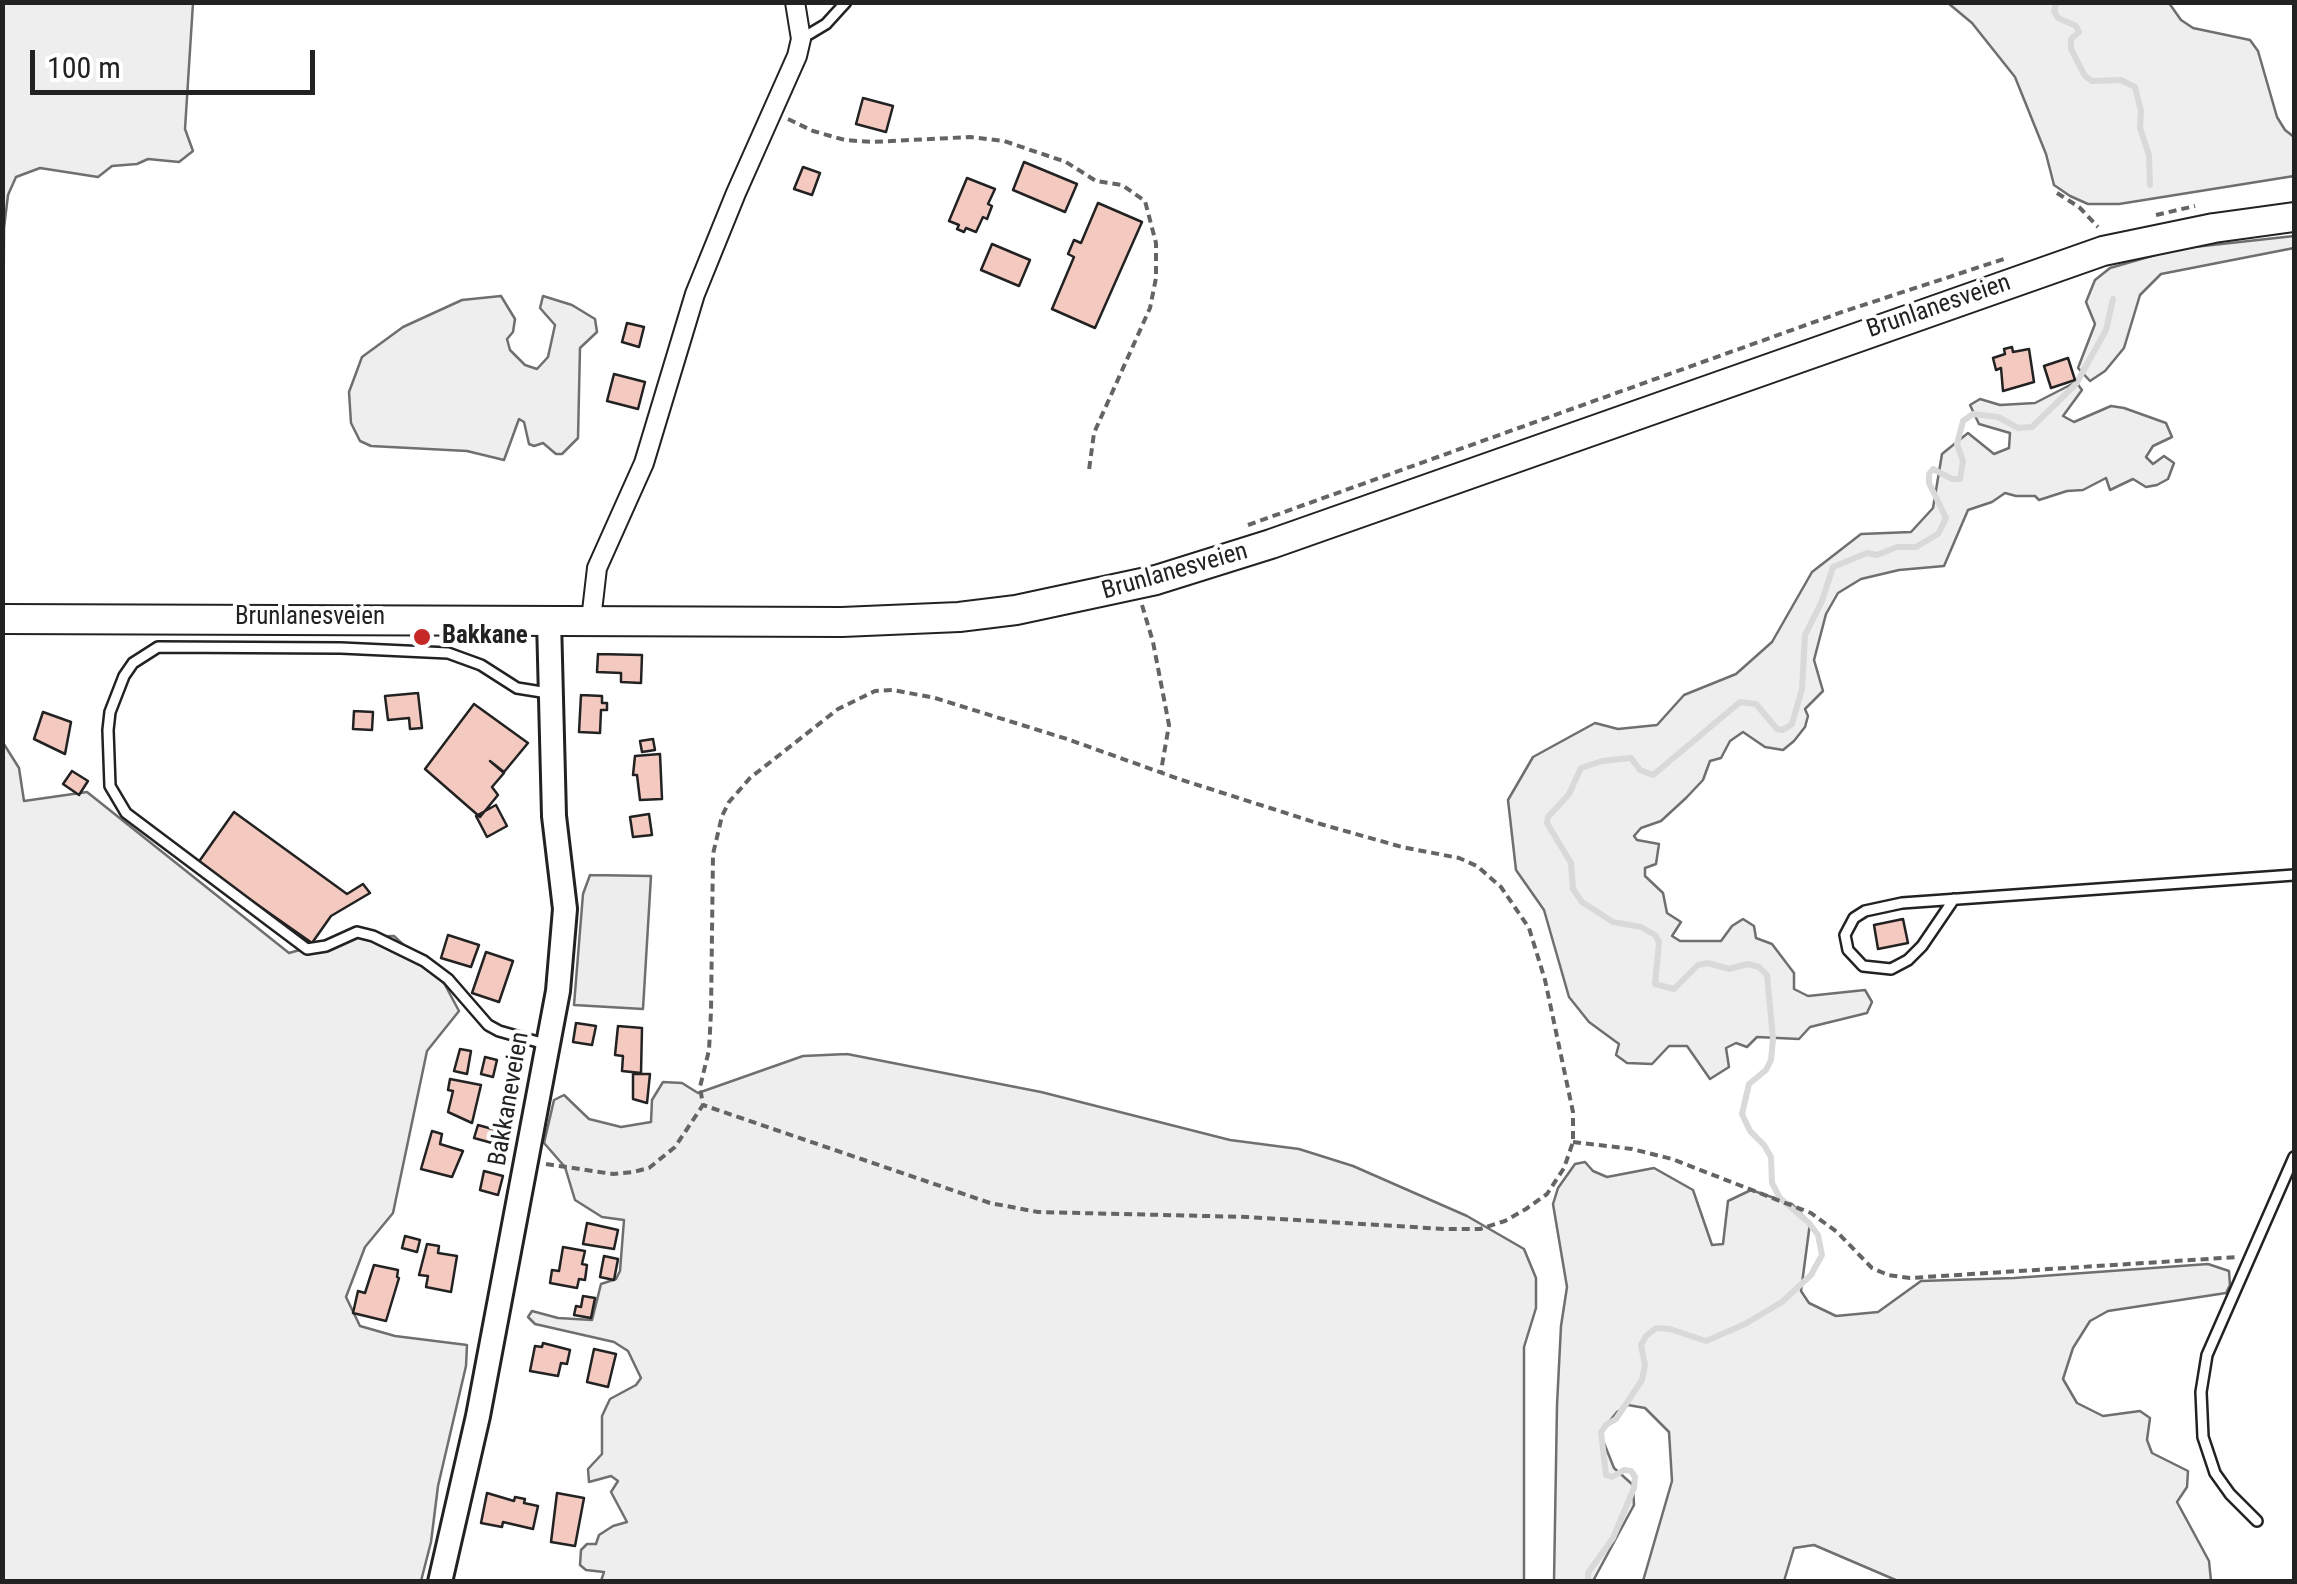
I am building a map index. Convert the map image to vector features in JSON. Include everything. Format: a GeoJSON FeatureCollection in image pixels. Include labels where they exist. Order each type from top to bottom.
{"type":"FeatureCollection","features":[{"type":"Feature","properties":{"kind":"main road","name":"Brunlanesveien"},"geometry":{"type":"LineString","coordinates":[[2,619],[842,622],[1016,610],[1135,586],[1288,538],[2103,251],[2214,228],[2294,218]]}},
{"type":"Feature","properties":{"kind":"street"},"geometry":{"type":"LineString","coordinates":[[591,620],[597,568],[644,464],[695,294],[801,39],[796,2]]}},
{"type":"Feature","properties":{"kind":"street","name":"Bakkaneveien"},"geometry":{"type":"LineString","coordinates":[[444,1575],[528,1161],[574,908],[554,816],[549,620]]}},
{"type":"Feature","properties":{"kind":"lane"},"geometry":{"type":"LineString","coordinates":[[801,39],[826,24],[846,2]]}},
{"type":"Feature","properties":{"kind":"lane"},"geometry":{"type":"LineString","coordinates":[[547,1045],[499,1032],[488,1025],[448,978],[424,961],[372,936],[358,932],[308,949],[292,938],[126,813],[110,786],[108,730],[113,702],[124,676],[132,663],[158,647],[448,653],[481,666],[517,688],[550,693]]}},
{"type":"Feature","properties":{"kind":"lane"},"geometry":{"type":"LineString","coordinates":[[1954,899],[1922,946],[1891,969],[1862,966],[1848,950],[1848,926],[1866,911],[1902,902],[2294,875]]}},
{"type":"Feature","properties":{"kind":"lane"},"geometry":{"type":"LineString","coordinates":[[2257,1521],[2216,1473],[2203,1437],[2201,1392],[2208,1355],[2294,1157]]}},
{"type":"Feature","properties":{"kind":"path"},"geometry":{"type":"LineString","coordinates":[[773,111],[845,140],[1004,141],[1066,162],[1096,181],[1122,185],[1145,201],[1156,242],[1156,278],[1150,308],[1094,433],[1088,470]]}},
{"type":"Feature","properties":{"kind":"path"},"geometry":{"type":"LineString","coordinates":[[2057,193],[2102,230]]}},
{"type":"Feature","properties":{"kind":"path"},"geometry":{"type":"LineString","coordinates":[[1237,529],[1845,311],[2008,258]]}},
{"type":"Feature","properties":{"kind":"path"},"geometry":{"type":"LineString","coordinates":[[1135,586],[1154,642],[1169,725],[1160,771]]}},
{"type":"Feature","properties":{"kind":"path"},"geometry":{"type":"LineString","coordinates":[[528,1161],[613,1174],[649,1168],[675,1147],[703,1105],[700,1087],[710,1050],[713,854],[722,816],[750,778],[838,709],[874,691],[892,690],[916,693],[1318,823],[1478,866],[1502,887],[1529,928],[1545,980],[1573,1112],[1573,1142],[1564,1168],[1547,1194],[1526,1209],[1480,1229],[1445,1230],[1283,1218],[1038,1212],[971,1197],[703,1105]]}},
{"type":"Feature","properties":{"kind":"path"},"geometry":{"type":"LineString","coordinates":[[1573,1142],[1632,1149],[1672,1159],[1812,1213],[1872,1268],[1888,1275],[1910,1278],[2252,1256]]}},
{"type":"Feature","properties":{"kind":"shaded area"},"geometry":{"type":"Polygon","coordinates":[[[3,2],[193,3],[185,129],[193,151],[179,162],[148,159],[112,166],[98,177],[40,168],[16,177],[8,195],[4,228],[3,379],[3,2]]]}},
{"type":"Feature","properties":{"kind":"shaded area"},"geometry":{"type":"Polygon","coordinates":[[[1948,3],[2169,3],[2181,20],[2193,28],[2250,40],[2258,51],[2277,117],[2294,137],[2294,176],[2119,204],[2088,204],[2070,196],[2054,185],[2046,154],[2015,77],[1972,23],[1948,3]]]}},
{"type":"Feature","properties":{"kind":"shaded area"},"geometry":{"type":"Polygon","coordinates":[[[2294,236],[2294,248],[2161,274],[2140,295],[2124,348],[2105,371],[2090,381],[2078,368],[2095,324],[2086,302],[2095,280],[2110,268],[2176,249],[2294,236]]]}},
{"type":"Feature","properties":{"kind":"shaded area"},"geometry":{"type":"Polygon","coordinates":[[[501,296],[515,319],[507,339],[510,350],[525,365],[537,369],[548,357],[555,325],[540,308],[543,296],[572,305],[595,319],[597,332],[580,348],[578,438],[562,454],[556,454],[543,443],[529,444],[524,422],[519,419],[504,460],[467,451],[371,446],[360,441],[351,423],[349,392],[362,357],[403,327],[462,300],[501,296]]]}},
{"type":"Feature","properties":{"kind":"shaded area"},"geometry":{"type":"Polygon","coordinates":[[[2076,382],[2082,390],[2063,416],[2074,422],[2111,406],[2166,423],[2172,437],[2153,446],[2146,457],[2153,464],[2164,456],[2174,463],[2168,479],[2146,487],[2133,479],[2110,490],[2106,478],[2083,490],[2039,500],[2035,496],[2005,493],[1968,510],[1944,566],[1899,570],[1861,579],[1838,593],[1826,614],[1814,660],[1823,691],[1805,709],[1805,727],[1794,741],[1783,750],[1765,747],[1743,732],[1730,741],[1721,758],[1710,761],[1703,780],[1686,798],[1661,821],[1641,828],[1634,836],[1659,844],[1656,864],[1645,868],[1645,876],[1663,893],[1667,913],[1681,922],[1672,936],[1680,941],[1721,941],[1743,919],[1754,926],[1756,938],[1772,944],[1794,973],[1794,989],[1808,996],[1865,990],[1872,1002],[1867,1013],[1810,1027],[1799,1039],[1757,1037],[1747,1047],[1736,1043],[1726,1048],[1729,1067],[1710,1079],[1687,1046],[1669,1046],[1652,1064],[1627,1063],[1616,1055],[1619,1044],[1589,1022],[1569,997],[1544,910],[1516,870],[1508,800],[1533,757],[1595,723],[1618,729],[1657,725],[1684,695],[1736,674],[1772,642],[1812,572],[1861,534],[1911,532],[1933,508],[1942,454],[1968,433],[1994,454],[2009,448],[2010,433],[1979,424],[1970,405],[1980,399],[2000,405],[2035,403],[2076,382]]]}},
{"type":"Feature","properties":{"kind":"shaded area"},"geometry":{"type":"Polygon","coordinates":[[[2,741],[19,768],[24,801],[87,792],[289,953],[346,937],[394,936],[444,983],[459,1011],[427,1051],[393,1213],[365,1247],[346,1297],[360,1326],[395,1336],[467,1345],[466,1366],[421,1581],[3,1581],[2,741]]]}},
{"type":"Feature","properties":{"kind":"shaded area"},"geometry":{"type":"Polygon","coordinates":[[[590,875],[651,876],[643,1009],[574,1005],[583,894],[590,875]]]}},
{"type":"Feature","properties":{"kind":"shaded area"},"geometry":{"type":"Polygon","coordinates":[[[847,1054],[1041,1092],[1230,1140],[1299,1149],[1353,1166],[1467,1216],[1524,1249],[1536,1278],[1536,1308],[1524,1347],[1524,1581],[601,1581],[604,1572],[586,1570],[580,1565],[581,1550],[587,1544],[596,1544],[599,1535],[613,1526],[627,1522],[611,1492],[618,1481],[611,1476],[589,1482],[588,1469],[602,1454],[602,1416],[610,1399],[641,1378],[628,1351],[614,1342],[535,1324],[528,1317],[532,1311],[558,1318],[592,1320],[601,1284],[616,1279],[620,1271],[624,1220],[602,1217],[575,1200],[565,1167],[544,1143],[554,1100],[564,1095],[589,1119],[621,1127],[651,1122],[652,1100],[663,1082],[682,1083],[698,1093],[803,1056],[847,1054]]]}},
{"type":"Feature","properties":{"kind":"shaded area"},"geometry":{"type":"Polygon","coordinates":[[[1585,1162],[1607,1177],[1654,1168],[1693,1190],[1712,1245],[1723,1244],[1728,1201],[1751,1190],[1792,1204],[1810,1223],[1801,1291],[1809,1303],[1836,1316],[1878,1312],[1921,1281],[2208,1264],[2229,1271],[2226,1293],[2108,1311],[2090,1321],[2073,1348],[2063,1379],[2077,1403],[2103,1416],[2140,1411],[2150,1418],[2147,1440],[2152,1453],[2188,1471],[2187,1487],[2177,1502],[2209,1561],[2211,1581],[1898,1581],[1814,1545],[1794,1548],[1784,1581],[1643,1581],[1672,1481],[1669,1432],[1645,1408],[1628,1405],[1600,1433],[1614,1468],[1633,1485],[1634,1505],[1593,1581],[1554,1581],[1557,1405],[1567,1287],[1553,1204],[1558,1188],[1575,1164],[1585,1162]]]}},
{"type":"Feature","properties":{"kind":"building"},"geometry":{"type":"Polygon","coordinates":[[[863,98],[893,106],[886,132],[856,124],[863,98]]]}},
{"type":"Feature","properties":{"kind":"building"},"geometry":{"type":"Polygon","coordinates":[[[1024,162],[1077,184],[1065,212],[1013,190],[1024,162]]]}},
{"type":"Feature","properties":{"kind":"building"},"geometry":{"type":"Polygon","coordinates":[[[803,167],[820,173],[812,195],[794,189],[803,167]]]}},
{"type":"Feature","properties":{"kind":"building"},"geometry":{"type":"Polygon","coordinates":[[[967,178],[995,189],[987,219],[983,217],[976,232],[966,228],[964,232],[949,221],[967,178]]]}},
{"type":"Feature","properties":{"kind":"building"},"geometry":{"type":"Polygon","coordinates":[[[1098,203],[1142,222],[1095,328],[1052,309],[1074,257],[1068,254],[1074,240],[1081,243],[1098,203]]]}},
{"type":"Feature","properties":{"kind":"building"},"geometry":{"type":"Polygon","coordinates":[[[992,244],[1030,260],[1019,286],[981,270],[992,244]]]}},
{"type":"Feature","properties":{"kind":"building"},"geometry":{"type":"Polygon","coordinates":[[[627,323],[644,327],[639,347],[622,342],[627,323]]]}},
{"type":"Feature","properties":{"kind":"building"},"geometry":{"type":"Polygon","coordinates":[[[2012,347],[2013,352],[2029,349],[2034,382],[2003,391],[2001,368],[1996,370],[1993,358],[2012,347]]]}},
{"type":"Feature","properties":{"kind":"building"},"geometry":{"type":"Polygon","coordinates":[[[2068,358],[2075,380],[2051,388],[2044,366],[2068,358]]]}},
{"type":"Feature","properties":{"kind":"building"},"geometry":{"type":"Polygon","coordinates":[[[614,374],[645,382],[638,409],[607,401],[614,374]]]}},
{"type":"Feature","properties":{"kind":"building"},"geometry":{"type":"Polygon","coordinates":[[[598,654],[642,655],[641,683],[621,682],[621,673],[597,672],[598,654]]]}},
{"type":"Feature","properties":{"kind":"building"},"geometry":{"type":"Polygon","coordinates":[[[418,693],[422,728],[410,729],[409,718],[388,720],[385,696],[418,693]]]}},
{"type":"Feature","properties":{"kind":"building"},"geometry":{"type":"Polygon","coordinates":[[[581,695],[602,696],[602,703],[607,703],[607,710],[601,710],[600,733],[579,732],[581,695]]]}},
{"type":"Feature","properties":{"kind":"building"},"geometry":{"type":"Polygon","coordinates":[[[474,704],[528,743],[504,772],[490,761],[504,773],[492,787],[498,795],[480,817],[425,769],[474,704]]]}},
{"type":"Feature","properties":{"kind":"building"},"geometry":{"type":"Polygon","coordinates":[[[354,711],[373,712],[372,730],[353,729],[354,711]]]}},
{"type":"Feature","properties":{"kind":"building"},"geometry":{"type":"Polygon","coordinates":[[[43,712],[71,722],[65,754],[34,739],[43,712]]]}},
{"type":"Feature","properties":{"kind":"building"},"geometry":{"type":"Polygon","coordinates":[[[653,739],[655,750],[642,752],[640,741],[653,739]]]}},
{"type":"Feature","properties":{"kind":"building"},"geometry":{"type":"Polygon","coordinates":[[[660,754],[662,799],[640,800],[637,775],[633,775],[635,756],[660,754]]]}},
{"type":"Feature","properties":{"kind":"building"},"geometry":{"type":"Polygon","coordinates":[[[72,771],[88,781],[79,795],[63,784],[72,771]]]}},
{"type":"Feature","properties":{"kind":"building"},"geometry":{"type":"Polygon","coordinates":[[[496,805],[507,826],[487,837],[476,816],[496,805]]]}},
{"type":"Feature","properties":{"kind":"building"},"geometry":{"type":"Polygon","coordinates":[[[234,812],[347,894],[363,884],[370,893],[331,916],[312,943],[198,863],[234,812]]]}},
{"type":"Feature","properties":{"kind":"building"},"geometry":{"type":"Polygon","coordinates":[[[649,814],[652,835],[633,837],[630,817],[649,814]]]}},
{"type":"Feature","properties":{"kind":"building"},"geometry":{"type":"Polygon","coordinates":[[[1903,919],[1908,943],[1878,949],[1874,925],[1903,919]]]}},
{"type":"Feature","properties":{"kind":"building"},"geometry":{"type":"Polygon","coordinates":[[[448,935],[479,945],[471,967],[441,958],[448,935]]]}},
{"type":"Feature","properties":{"kind":"building"},"geometry":{"type":"Polygon","coordinates":[[[486,952],[513,961],[499,1002],[472,993],[486,952]]]}},
{"type":"Feature","properties":{"kind":"building"},"geometry":{"type":"Polygon","coordinates":[[[576,1023],[596,1026],[592,1045],[573,1042],[576,1023]]]}},
{"type":"Feature","properties":{"kind":"building"},"geometry":{"type":"Polygon","coordinates":[[[618,1026],[642,1028],[641,1073],[622,1071],[623,1056],[615,1055],[618,1026]]]}},
{"type":"Feature","properties":{"kind":"building"},"geometry":{"type":"Polygon","coordinates":[[[460,1049],[471,1051],[467,1074],[454,1071],[460,1049]]]}},
{"type":"Feature","properties":{"kind":"building"},"geometry":{"type":"Polygon","coordinates":[[[485,1057],[497,1060],[493,1077],[481,1074],[485,1057]]]}},
{"type":"Feature","properties":{"kind":"building"},"geometry":{"type":"Polygon","coordinates":[[[633,1074],[650,1074],[647,1103],[633,1099],[633,1074]]]}},
{"type":"Feature","properties":{"kind":"building"},"geometry":{"type":"Polygon","coordinates":[[[450,1079],[481,1085],[472,1123],[448,1112],[453,1091],[448,1090],[450,1079]]]}},
{"type":"Feature","properties":{"kind":"building"},"geometry":{"type":"Polygon","coordinates":[[[478,1125],[496,1130],[492,1143],[474,1138],[478,1125]]]}},
{"type":"Feature","properties":{"kind":"building"},"geometry":{"type":"Polygon","coordinates":[[[432,1131],[442,1134],[440,1144],[463,1151],[452,1177],[421,1169],[432,1131]]]}},
{"type":"Feature","properties":{"kind":"building"},"geometry":{"type":"Polygon","coordinates":[[[484,1171],[503,1176],[498,1195],[480,1190],[484,1171]]]}},
{"type":"Feature","properties":{"kind":"building"},"geometry":{"type":"Polygon","coordinates":[[[587,1223],[618,1230],[614,1249],[583,1244],[587,1223]]]}},
{"type":"Feature","properties":{"kind":"building"},"geometry":{"type":"Polygon","coordinates":[[[405,1236],[420,1240],[417,1252],[402,1248],[405,1236]]]}},
{"type":"Feature","properties":{"kind":"building"},"geometry":{"type":"Polygon","coordinates":[[[427,1244],[439,1246],[438,1253],[457,1256],[451,1292],[426,1287],[428,1276],[419,1275],[427,1244]]]}},
{"type":"Feature","properties":{"kind":"building"},"geometry":{"type":"Polygon","coordinates":[[[563,1247],[585,1251],[585,1280],[579,1279],[577,1288],[550,1283],[552,1270],[559,1271],[563,1247]]]}},
{"type":"Feature","properties":{"kind":"building"},"geometry":{"type":"Polygon","coordinates":[[[604,1256],[618,1259],[614,1280],[600,1277],[604,1256]]]}},
{"type":"Feature","properties":{"kind":"building"},"geometry":{"type":"Polygon","coordinates":[[[374,1265],[398,1270],[386,1321],[353,1313],[358,1291],[365,1293],[374,1265]]]}},
{"type":"Feature","properties":{"kind":"building"},"geometry":{"type":"Polygon","coordinates":[[[583,1296],[595,1298],[591,1318],[574,1315],[583,1296]]]}},
{"type":"Feature","properties":{"kind":"building"},"geometry":{"type":"Polygon","coordinates":[[[543,1343],[570,1350],[567,1364],[561,1363],[558,1376],[530,1371],[535,1346],[542,1347],[543,1343]]]}},
{"type":"Feature","properties":{"kind":"building"},"geometry":{"type":"Polygon","coordinates":[[[594,1349],[616,1354],[608,1387],[587,1382],[594,1349]]]}},
{"type":"Feature","properties":{"kind":"building"},"geometry":{"type":"Polygon","coordinates":[[[487,1493],[514,1501],[515,1497],[525,1499],[524,1503],[538,1506],[533,1529],[503,1522],[502,1527],[481,1523],[487,1493]]]}},
{"type":"Feature","properties":{"kind":"building"},"geometry":{"type":"Polygon","coordinates":[[[557,1493],[584,1498],[575,1546],[551,1542],[557,1493]]]}},
{"type":"Feature","properties":{"kind":"waterway"},"geometry":{"type":"LineString","coordinates":[[2057,2],[2054,11],[2058,18],[2076,26],[2079,32],[2071,39],[2071,49],[2085,76],[2092,81],[2121,80],[2135,87],[2141,111],[2140,128],[2149,155],[2150,185]]}},
{"type":"Feature","properties":{"kind":"waterway"},"geometry":{"type":"LineString","coordinates":[[1588,1582],[1588,1573],[1613,1538],[1634,1488],[1631,1471],[1606,1475],[1601,1432],[1616,1419],[1642,1380],[1645,1365],[1641,1345],[1646,1336],[1656,1328],[1670,1329],[1706,1341],[1745,1324],[1782,1302],[1811,1275],[1822,1255],[1818,1235],[1780,1198],[1772,1183],[1771,1157],[1742,1114],[1749,1084],[1766,1070],[1771,1060],[1767,975],[1748,964],[1729,969],[1708,963],[1698,965],[1674,989],[1655,984],[1659,942],[1655,935],[1641,927],[1613,922],[1582,902],[1573,889],[1571,863],[1547,823],[1548,817],[1569,794],[1581,768],[1631,758],[1640,770],[1653,775],[1740,702],[1756,704],[1777,729],[1792,724],[1802,689],[1805,635],[1833,567],[1867,553],[1877,555],[1897,547],[1916,547],[1938,534],[1946,518],[1929,483],[1929,474],[1933,469],[1960,479],[1963,461],[1957,444],[1963,421],[1973,414],[1998,417],[2018,428],[2032,427],[2076,384],[2106,330],[2113,299]]}},
{"type":"Feature","properties":{"kind":"place","name":"Bakkane"},"geometry":{"type":"Point","coordinates":[422,637]}}]}
